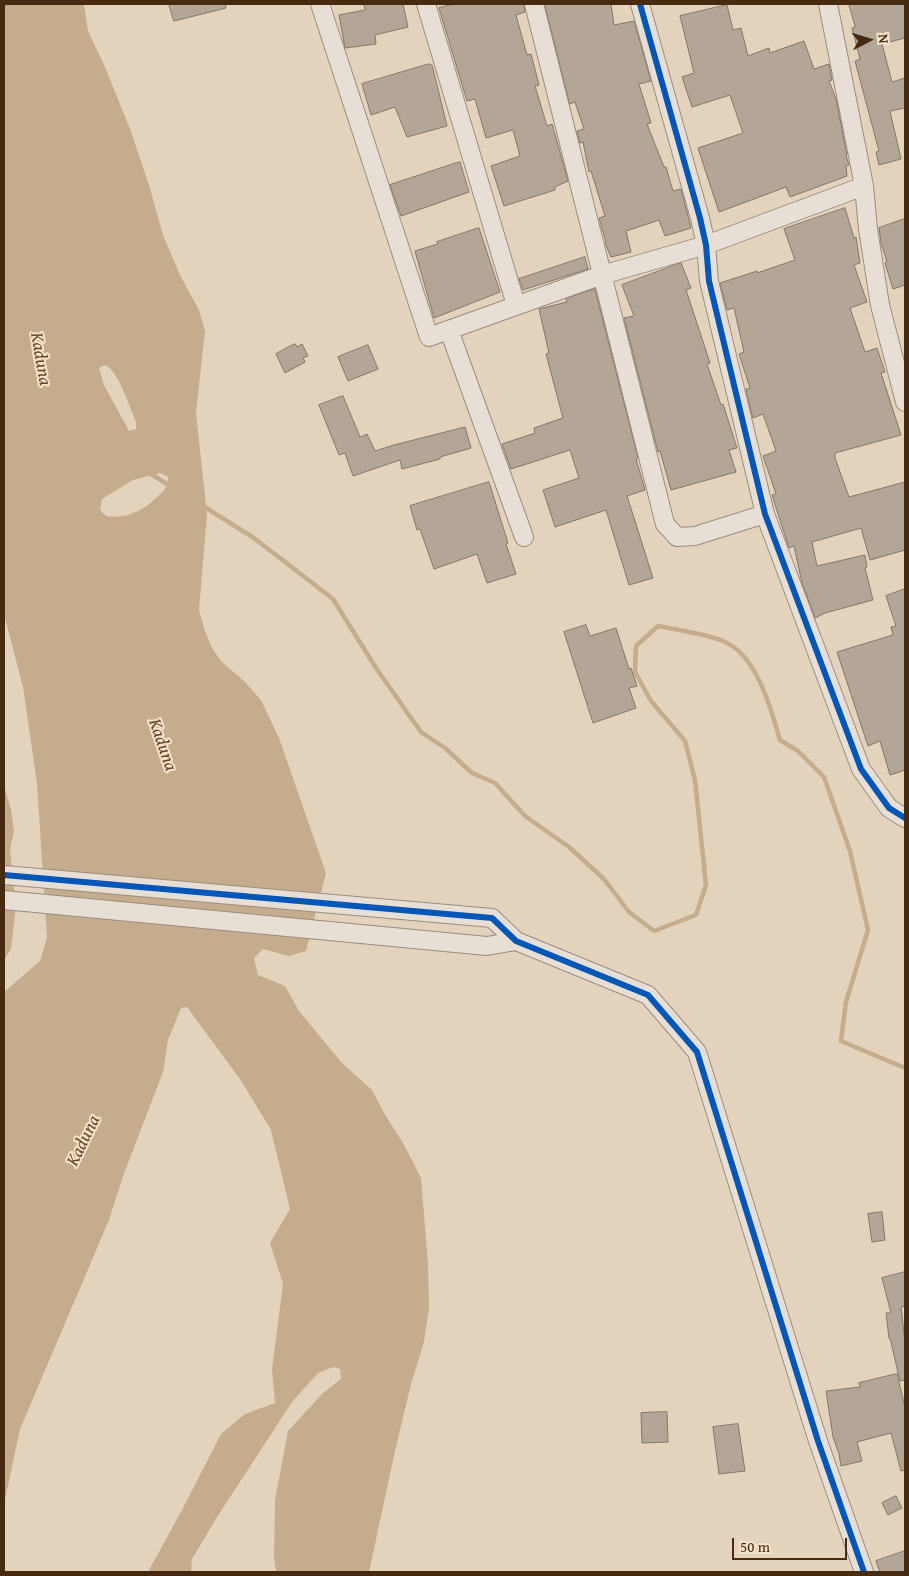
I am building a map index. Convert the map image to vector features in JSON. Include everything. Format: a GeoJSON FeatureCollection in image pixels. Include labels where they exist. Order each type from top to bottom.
{"type":"FeatureCollection","features":[{"type":"Feature","properties":{"kind":"street"},"geometry":{"type":"LineString","coordinates":[[320,4],[429,337],[602,275],[706,245],[864,186]]}},
{"type":"Feature","properties":{"kind":"street"},"geometry":{"type":"LineString","coordinates":[[426,4],[516,305]]}},
{"type":"Feature","properties":{"kind":"street"},"geometry":{"type":"LineString","coordinates":[[534,4],[665,524],[677,537],[695,536],[765,514]]}},
{"type":"Feature","properties":{"kind":"street"},"geometry":{"type":"LineString","coordinates":[[640,4],[706,245],[709,281],[765,514],[861,769],[890,808],[905,818]]}},
{"type":"Feature","properties":{"kind":"street"},"geometry":{"type":"LineString","coordinates":[[828,4],[864,186],[868,229],[880,304],[905,402]]}},
{"type":"Feature","properties":{"kind":"street"},"geometry":{"type":"LineString","coordinates":[[449,330],[524,537]]}},
{"type":"Feature","properties":{"kind":"street"},"geometry":{"type":"LineString","coordinates":[[4,876],[492,918],[516,941],[648,996],[697,1052],[818,1441],[864,1572]]}},
{"type":"Feature","properties":{"kind":"street"},"geometry":{"type":"LineString","coordinates":[[4,900],[487,946],[516,941]]}},
{"type":"Feature","properties":{"kind":"water","name":"Kaduna"},"geometry":{"type":"Polygon","coordinates":[[[4,4],[84,4],[88,31],[130,129],[163,235],[180,275],[199,310],[205,331],[196,413],[207,514],[199,610],[212,648],[222,662],[244,681],[261,700],[279,738],[326,873],[306,951],[289,956],[263,949],[254,958],[258,975],[285,986],[299,1011],[342,1063],[372,1090],[421,1178],[428,1264],[429,1307],[424,1342],[411,1384],[369,1572],[276,1572],[274,1557],[275,1500],[288,1431],[323,1393],[341,1379],[340,1369],[333,1367],[318,1373],[292,1402],[192,1559],[191,1572],[148,1572],[221,1434],[245,1414],[275,1403],[272,1369],[283,1284],[270,1243],[290,1209],[271,1130],[240,1079],[187,1007],[181,1008],[168,1040],[163,1072],[123,1176],[109,1220],[20,1429],[4,1504],[4,992],[40,961],[47,938],[37,783],[23,687],[4,614],[4,4]],[[105,365],[99,368],[104,385],[129,431],[136,429],[136,422],[123,390],[110,368],[105,365]],[[160,473],[133,480],[102,499],[100,510],[106,516],[114,517],[128,515],[140,510],[152,502],[165,488],[168,477],[160,473]]]}},
{"type":"Feature","properties":{"kind":"water"},"geometry":{"type":"Polygon","coordinates":[[[4,786],[11,809],[14,831],[10,849],[16,906],[11,949],[4,960],[4,786]]]}},
{"type":"Feature","properties":{"kind":"building"},"geometry":{"type":"Polygon","coordinates":[[[169,4],[225,4],[226,8],[174,21],[169,4]]]}},
{"type":"Feature","properties":{"kind":"building"},"geometry":{"type":"Polygon","coordinates":[[[364,4],[403,4],[408,27],[375,35],[376,44],[345,48],[339,15],[365,10],[364,4]]]}},
{"type":"Feature","properties":{"kind":"building"},"geometry":{"type":"Polygon","coordinates":[[[454,4],[524,4],[525,12],[516,15],[527,55],[531,54],[539,85],[535,86],[547,126],[552,124],[568,181],[555,187],[555,190],[504,206],[491,166],[520,156],[513,130],[486,138],[475,99],[467,101],[439,8],[454,4]]]}},
{"type":"Feature","properties":{"kind":"building"},"geometry":{"type":"Polygon","coordinates":[[[545,4],[611,4],[614,25],[634,21],[651,81],[639,84],[651,123],[647,124],[664,167],[666,167],[673,191],[681,189],[691,228],[665,236],[659,220],[626,231],[631,252],[611,257],[605,243],[599,218],[605,216],[591,171],[589,172],[583,142],[580,143],[577,131],[584,129],[575,102],[570,104],[545,4]]]}},
{"type":"Feature","properties":{"kind":"building"},"geometry":{"type":"Polygon","coordinates":[[[849,4],[905,4],[905,38],[882,44],[892,82],[905,78],[905,108],[890,111],[901,159],[879,165],[876,152],[879,151],[855,61],[860,59],[852,28],[855,27],[849,4]]]}},
{"type":"Feature","properties":{"kind":"building"},"geometry":{"type":"Polygon","coordinates":[[[727,5],[733,30],[741,28],[748,56],[769,48],[770,53],[804,41],[814,69],[829,64],[832,80],[829,81],[836,99],[849,165],[846,166],[847,176],[790,197],[786,187],[719,212],[698,148],[743,133],[730,95],[692,107],[682,77],[694,73],[680,16],[727,5]]]}},
{"type":"Feature","properties":{"kind":"building"},"geometry":{"type":"Polygon","coordinates":[[[429,64],[432,65],[447,126],[407,137],[395,107],[371,115],[362,84],[429,64]]]}},
{"type":"Feature","properties":{"kind":"building"},"geometry":{"type":"Polygon","coordinates":[[[460,162],[469,192],[401,216],[390,185],[460,162]]]}},
{"type":"Feature","properties":{"kind":"building"},"geometry":{"type":"Polygon","coordinates":[[[845,208],[854,238],[856,237],[860,263],[854,265],[867,302],[850,308],[865,352],[877,348],[885,372],[881,373],[901,435],[835,453],[835,458],[849,497],[905,482],[905,550],[870,560],[861,528],[812,542],[817,566],[865,555],[867,567],[865,568],[873,600],[825,613],[815,618],[802,583],[794,546],[789,548],[772,495],[776,494],[763,456],[776,451],[763,414],[753,418],[746,389],[750,388],[739,354],[744,352],[734,308],[727,310],[720,283],[795,260],[784,229],[845,208]]]}},
{"type":"Feature","properties":{"kind":"building"},"geometry":{"type":"Polygon","coordinates":[[[905,219],[905,285],[893,289],[885,263],[887,262],[879,228],[905,219]]]}},
{"type":"Feature","properties":{"kind":"building"},"geometry":{"type":"Polygon","coordinates":[[[479,228],[500,292],[434,318],[415,251],[479,228]]]}},
{"type":"Feature","properties":{"kind":"building"},"geometry":{"type":"Polygon","coordinates":[[[585,257],[588,269],[523,290],[519,279],[585,257]]]}},
{"type":"Feature","properties":{"kind":"building"},"geometry":{"type":"Polygon","coordinates":[[[681,263],[691,288],[686,290],[710,363],[707,364],[721,405],[723,404],[737,448],[729,450],[736,472],[671,490],[660,451],[658,452],[624,318],[634,316],[622,285],[681,263]]]}},
{"type":"Feature","properties":{"kind":"building"},"geometry":{"type":"Polygon","coordinates":[[[595,289],[645,490],[627,496],[653,578],[629,585],[606,510],[555,527],[543,490],[579,478],[570,450],[511,469],[502,444],[535,433],[534,428],[563,418],[546,354],[549,353],[539,309],[567,302],[566,299],[595,289]]]}},
{"type":"Feature","properties":{"kind":"building"},"geometry":{"type":"Polygon","coordinates":[[[295,344],[297,347],[302,344],[308,356],[303,358],[305,362],[285,373],[276,354],[295,344]]]}},
{"type":"Feature","properties":{"kind":"building"},"geometry":{"type":"Polygon","coordinates":[[[368,345],[378,369],[348,381],[338,357],[368,345]]]}},
{"type":"Feature","properties":{"kind":"building"},"geometry":{"type":"Polygon","coordinates":[[[343,396],[360,437],[367,434],[375,451],[465,427],[471,448],[402,469],[400,460],[353,476],[345,453],[339,455],[319,405],[343,396]]]}},
{"type":"Feature","properties":{"kind":"building"},"geometry":{"type":"Polygon","coordinates":[[[489,482],[516,574],[487,583],[477,554],[434,569],[420,529],[417,530],[410,506],[489,482]]]}},
{"type":"Feature","properties":{"kind":"building"},"geometry":{"type":"Polygon","coordinates":[[[905,589],[905,770],[890,775],[880,741],[868,746],[837,652],[893,635],[891,627],[896,626],[886,596],[905,589]]]}},
{"type":"Feature","properties":{"kind":"building"},"geometry":{"type":"Polygon","coordinates":[[[586,625],[590,636],[616,628],[629,669],[631,668],[637,686],[629,688],[636,708],[593,723],[564,632],[586,625]]]}},
{"type":"Feature","properties":{"kind":"building"},"geometry":{"type":"Polygon","coordinates":[[[882,1212],[885,1240],[872,1242],[868,1214],[882,1212]]]}},
{"type":"Feature","properties":{"kind":"building"},"geometry":{"type":"Polygon","coordinates":[[[905,1272],[905,1306],[901,1307],[905,1342],[905,1380],[900,1381],[889,1338],[886,1313],[891,1313],[882,1278],[905,1272]]]}},
{"type":"Feature","properties":{"kind":"building"},"geometry":{"type":"Polygon","coordinates":[[[897,1374],[905,1407],[905,1470],[901,1471],[891,1433],[857,1442],[862,1461],[841,1466],[833,1437],[826,1391],[860,1387],[859,1383],[897,1374]]]}},
{"type":"Feature","properties":{"kind":"building"},"geometry":{"type":"Polygon","coordinates":[[[667,1412],[668,1442],[642,1443],[641,1413],[667,1412]]]}},
{"type":"Feature","properties":{"kind":"building"},"geometry":{"type":"Polygon","coordinates":[[[738,1424],[745,1471],[719,1474],[713,1427],[738,1424]]]}},
{"type":"Feature","properties":{"kind":"building"},"geometry":{"type":"Polygon","coordinates":[[[896,1496],[902,1508],[888,1515],[882,1503],[896,1496]]]}},
{"type":"Feature","properties":{"kind":"building"},"geometry":{"type":"Polygon","coordinates":[[[905,1551],[905,1572],[880,1572],[876,1561],[905,1551]]]}},
{"type":"Feature","properties":{"kind":"waterway"},"geometry":{"type":"LineString","coordinates":[[148,472],[173,488]]}},
{"type":"Feature","properties":{"kind":"waterway"},"geometry":{"type":"LineString","coordinates":[[203,506],[254,538],[333,599],[376,668],[421,732],[445,748],[472,773],[495,783],[525,816],[569,847],[604,879],[629,912],[654,931],[696,915],[706,885],[695,780],[685,741],[651,701],[635,672],[636,646],[658,626],[710,637],[725,642],[736,649],[746,659],[761,685],[780,740],[798,751],[824,777],[850,851],[868,930],[846,1002],[841,1041],[905,1068]]}},
{"type":"Feature","properties":{"kind":"cycle path"},"geometry":{"type":"LineString","coordinates":[[640,4],[700,218],[706,245],[709,281],[765,514],[861,769],[889,808],[905,818]]}},
{"type":"Feature","properties":{"kind":"cycle path"},"geometry":{"type":"LineString","coordinates":[[4,875],[492,918],[516,941],[648,995],[697,1052],[818,1441],[864,1572]]}}]}
